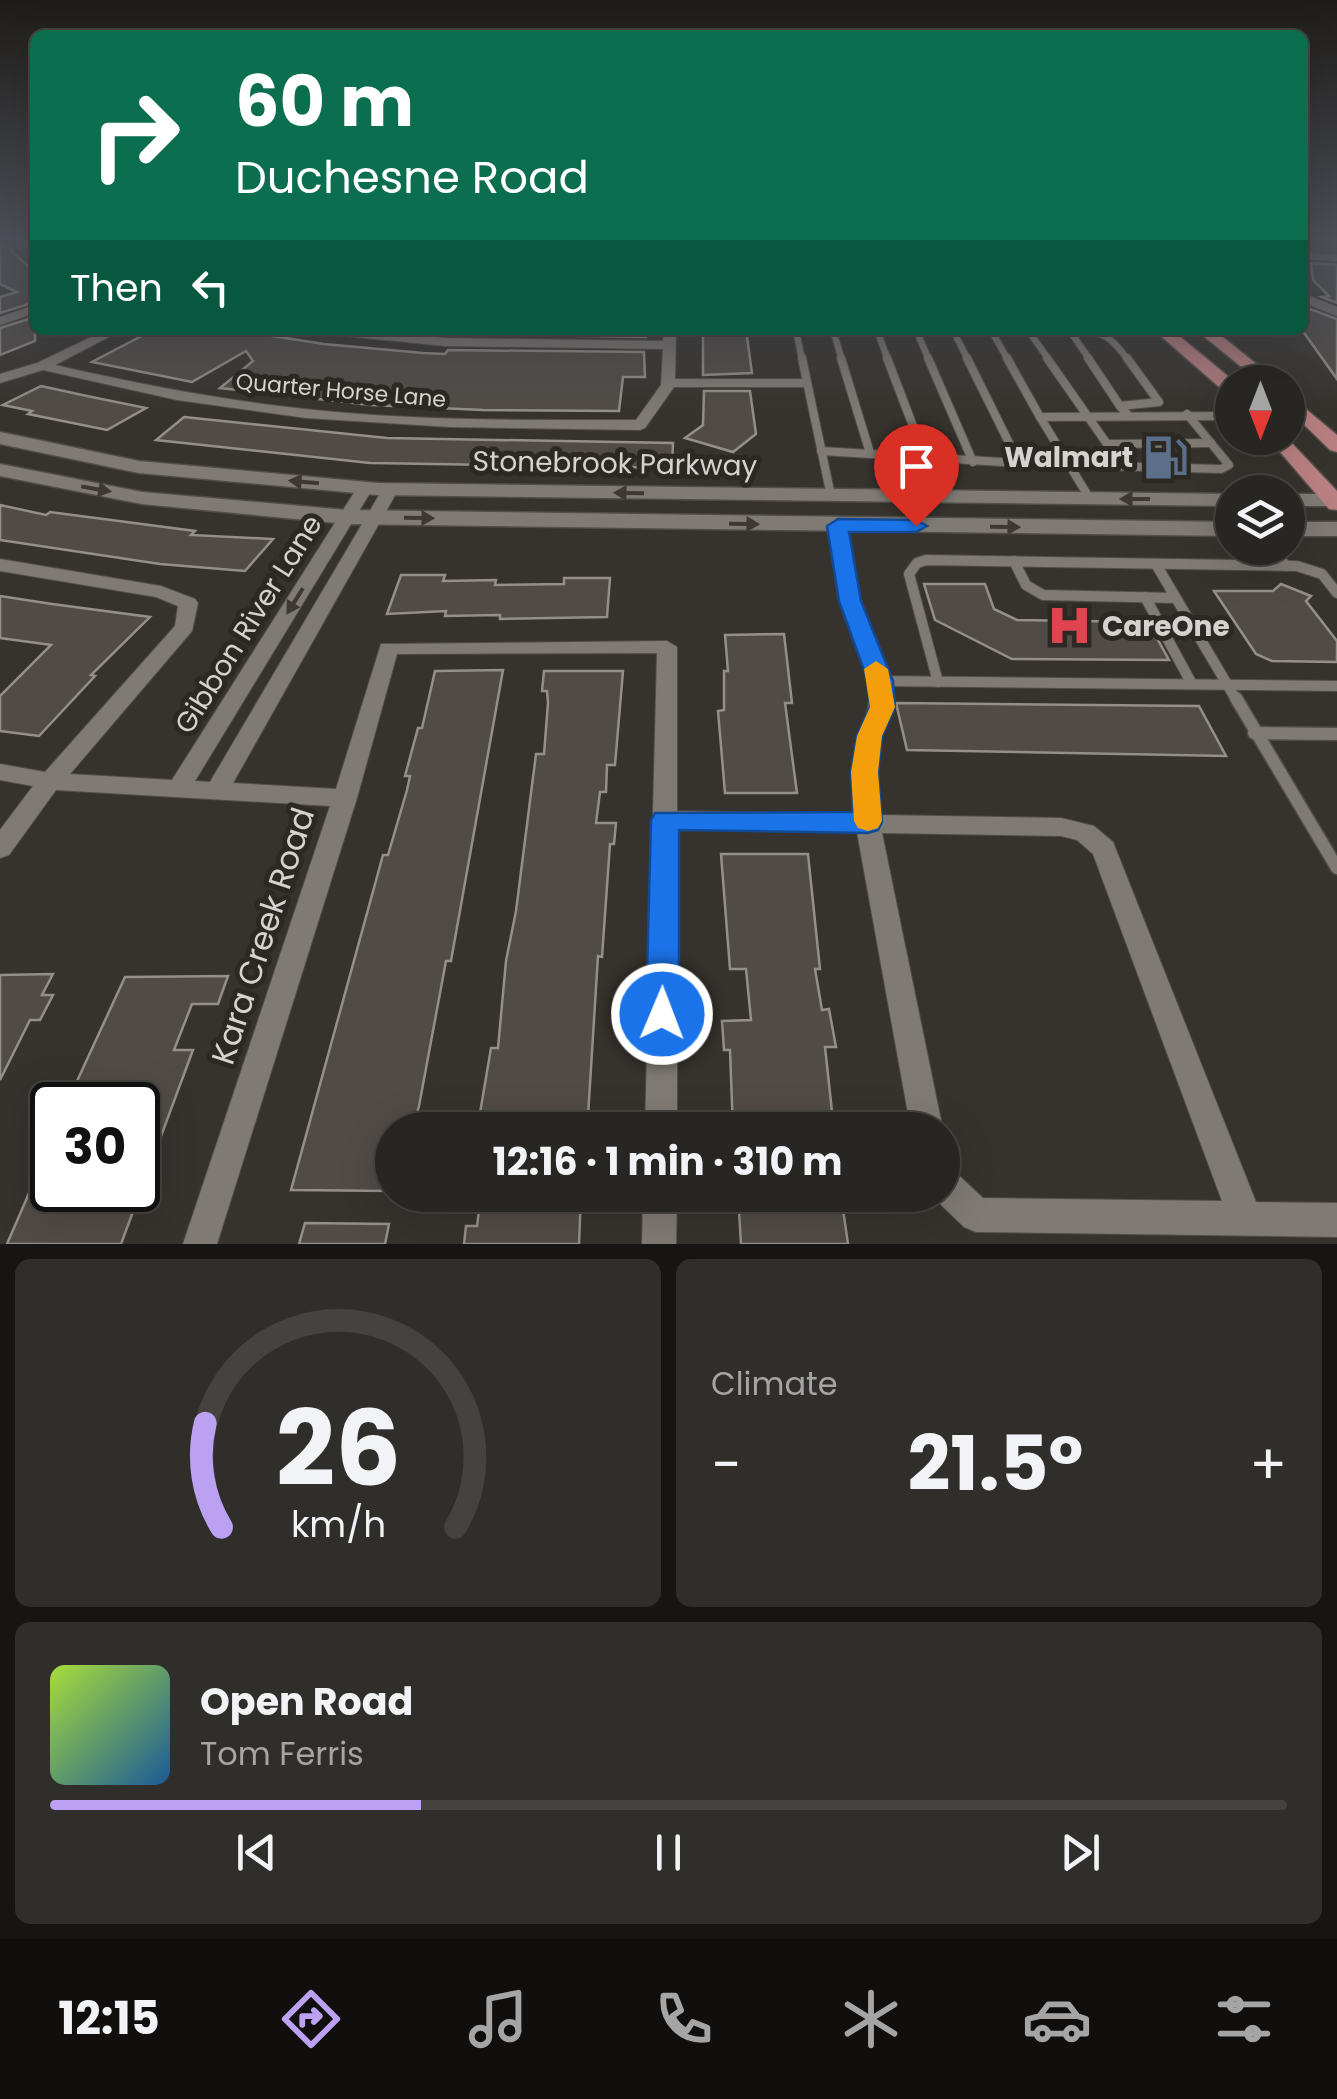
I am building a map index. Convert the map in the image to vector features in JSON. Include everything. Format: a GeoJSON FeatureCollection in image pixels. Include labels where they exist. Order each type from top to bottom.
{"type":"FeatureCollection","features":[{"type":"Feature","properties":{"kind":"main road"},"geometry":{"type":"LineString","coordinates":[[1168,335],[1215,375]]}},
{"type":"Feature","properties":{"kind":"main road"},"geometry":{"type":"LineString","coordinates":[[1210,335],[1248,365]]}},
{"type":"Feature","properties":{"kind":"main road"},"geometry":{"type":"LineString","coordinates":[[1305,415],[1337,446]]}},
{"type":"Feature","properties":{"kind":"main road","name":"Stonebrook Parkway"},"geometry":{"type":"LineString","coordinates":[[0,438],[139,467],[390,490],[1215,500]]}},
{"type":"Feature","properties":{"kind":"main road"},"geometry":{"type":"LineString","coordinates":[[1292,455],[1335,502]]}},
{"type":"Feature","properties":{"kind":"main road"},"geometry":{"type":"LineString","coordinates":[[0,470],[142,498],[347,517],[1215,529]]}},
{"type":"Feature","properties":{"kind":"main road"},"geometry":{"type":"LineString","coordinates":[[831,496],[838,526]]}},
{"type":"Feature","properties":{"kind":"main road"},"geometry":{"type":"LineString","coordinates":[[1305,501],[1335,502]]}},
{"type":"Feature","properties":{"kind":"main road"},"geometry":{"type":"LineString","coordinates":[[1305,529],[1337,529]]}},
{"type":"Feature","properties":{"kind":"street"},"geometry":{"type":"LineString","coordinates":[[1308,299],[1337,312]]}},
{"type":"Feature","properties":{"kind":"street"},"geometry":{"type":"LineString","coordinates":[[0,321],[30,311]]}},
{"type":"Feature","properties":{"kind":"street"},"geometry":{"type":"LineString","coordinates":[[0,379],[42,366],[106,335]]}},
{"type":"Feature","properties":{"kind":"street"},"geometry":{"type":"LineString","coordinates":[[375,335],[445,342],[669,338],[668,382],[764,383]]}},
{"type":"Feature","properties":{"kind":"street"},"geometry":{"type":"LineString","coordinates":[[0,390],[32,377],[42,366]]}},
{"type":"Feature","properties":{"kind":"street","name":"Quarter Horse Lane"},"geometry":{"type":"LineString","coordinates":[[42,366],[149,391],[260,408],[386,420],[640,426],[668,382]]}},
{"type":"Feature","properties":{"kind":"street","name":"Gibbon River Lane"},"geometry":{"type":"LineString","coordinates":[[178,790],[364,488]]}},
{"type":"Feature","properties":{"kind":"street","name":"Gibbon River Lane"},"geometry":{"type":"LineString","coordinates":[[216,792],[390,490]]}},
{"type":"Feature","properties":{"kind":"street"},"geometry":{"type":"LineString","coordinates":[[0,565],[161,592],[188,603],[186,626],[50,781],[0,848]]}},
{"type":"Feature","properties":{"kind":"street","name":"Kara Creek Road"},"geometry":{"type":"LineString","coordinates":[[200,1244],[345,798],[388,648],[667,647],[665,820]]}},
{"type":"Feature","properties":{"kind":"street"},"geometry":{"type":"LineString","coordinates":[[880,681],[883,707],[870,736],[864,772],[868,822],[924,1112]]}},
{"type":"Feature","properties":{"kind":"street"},"geometry":{"type":"LineString","coordinates":[[0,772],[50,781],[345,798]]}},
{"type":"Feature","properties":{"kind":"street"},"geometry":{"type":"LineString","coordinates":[[661,1112],[665,820],[1061,827],[1085,833],[1104,849],[1246,1219]]}},
{"type":"Feature","properties":{"kind":"street"},"geometry":{"type":"LineString","coordinates":[[960,1200],[976,1215],[1337,1220]]}},
{"type":"Feature","properties":{"kind":"street"},"geometry":{"type":"LineString","coordinates":[[660,1212],[660,1244]]}},
{"type":"Feature","properties":{"kind":"lane"},"geometry":{"type":"LineString","coordinates":[[797,335],[831,496]]}},
{"type":"Feature","properties":{"kind":"lane"},"geometry":{"type":"LineString","coordinates":[[834,335],[870,454]]}},
{"type":"Feature","properties":{"kind":"lane"},"geometry":{"type":"LineString","coordinates":[[879,335],[926,460]]}},
{"type":"Feature","properties":{"kind":"lane"},"geometry":{"type":"LineString","coordinates":[[918,335],[973,462]]}},
{"type":"Feature","properties":{"kind":"lane"},"geometry":{"type":"LineString","coordinates":[[955,335],[1019,463]]}},
{"type":"Feature","properties":{"kind":"lane"},"geometry":{"type":"LineString","coordinates":[[994,335],[1090,499]]}},
{"type":"Feature","properties":{"kind":"lane"},"geometry":{"type":"LineString","coordinates":[[1031,335],[1121,464]]}},
{"type":"Feature","properties":{"kind":"lane"},"geometry":{"type":"LineString","coordinates":[[1072,335],[1129,416]]}},
{"type":"Feature","properties":{"kind":"lane"},"geometry":{"type":"LineString","coordinates":[[1106,335],[1112,338],[1159,402],[1120,406]]}},
{"type":"Feature","properties":{"kind":"lane"},"geometry":{"type":"LineString","coordinates":[[764,383],[807,383]]}},
{"type":"Feature","properties":{"kind":"lane"},"geometry":{"type":"LineString","coordinates":[[822,450],[973,462],[1221,469],[1229,465],[1188,414]]}},
{"type":"Feature","properties":{"kind":"lane"},"geometry":{"type":"LineString","coordinates":[[1040,417],[1215,415]]}},
{"type":"Feature","properties":{"kind":"lane"},"geometry":{"type":"LineString","coordinates":[[1107,444],[1211,444]]}},
{"type":"Feature","properties":{"kind":"lane"},"geometry":{"type":"LineString","coordinates":[[838,526],[850,601],[880,681],[1337,686]]}},
{"type":"Feature","properties":{"kind":"lane"},"geometry":{"type":"LineString","coordinates":[[938,682],[909,574],[926,560],[1286,566],[1317,571],[1337,593]]}},
{"type":"Feature","properties":{"kind":"lane"},"geometry":{"type":"LineString","coordinates":[[1014,561],[1026,585],[1043,595],[1175,598]]}},
{"type":"Feature","properties":{"kind":"lane"},"geometry":{"type":"LineString","coordinates":[[1157,566],[1337,868]]}},
{"type":"Feature","properties":{"kind":"lane"},"geometry":{"type":"LineString","coordinates":[[1145,598],[1160,624]]}},
{"type":"Feature","properties":{"kind":"lane"},"geometry":{"type":"LineString","coordinates":[[1168,640],[1192,684]]}},
{"type":"Feature","properties":{"kind":"lane"},"geometry":{"type":"LineString","coordinates":[[1254,732],[1337,734]]}},
{"type":"Feature","properties":{"kind":"building"},"geometry":{"type":"Polygon","coordinates":[[[0,298],[30,298],[30,304],[0,313],[0,298]]]}},
{"type":"Feature","properties":{"kind":"building"},"geometry":{"type":"Polygon","coordinates":[[[1308,308],[1337,319],[1337,379],[1306,335],[1308,308]]]}},
{"type":"Feature","properties":{"kind":"building"},"geometry":{"type":"Polygon","coordinates":[[[30,319],[30,335],[35,335],[35,341],[0,355],[0,328],[30,319]]]}},
{"type":"Feature","properties":{"kind":"building"},"geometry":{"type":"Polygon","coordinates":[[[143,335],[266,335],[445,354],[448,350],[644,352],[645,377],[623,377],[619,411],[483,410],[371,405],[220,388],[253,361],[246,351],[192,382],[92,362],[143,335]]]}},
{"type":"Feature","properties":{"kind":"building"},"geometry":{"type":"Polygon","coordinates":[[[520,335],[646,335],[646,337],[520,335]]]}},
{"type":"Feature","properties":{"kind":"building"},"geometry":{"type":"Polygon","coordinates":[[[703,335],[747,335],[752,373],[703,375],[703,335]]]}},
{"type":"Feature","properties":{"kind":"building"},"geometry":{"type":"Polygon","coordinates":[[[41,386],[146,408],[107,430],[3,405],[41,386]]]}},
{"type":"Feature","properties":{"kind":"building"},"geometry":{"type":"Polygon","coordinates":[[[704,391],[750,391],[756,434],[733,452],[685,438],[703,425],[704,391]]]}},
{"type":"Feature","properties":{"kind":"building"},"geometry":{"type":"Polygon","coordinates":[[[184,417],[387,438],[673,443],[672,468],[370,463],[156,440],[184,417]]]}},
{"type":"Feature","properties":{"kind":"building"},"geometry":{"type":"Polygon","coordinates":[[[0,505],[46,515],[50,512],[195,531],[191,535],[273,539],[245,571],[160,564],[0,540],[0,505]]]}},
{"type":"Feature","properties":{"kind":"building"},"geometry":{"type":"Polygon","coordinates":[[[401,575],[445,575],[443,581],[496,580],[495,585],[564,584],[564,578],[610,578],[607,617],[500,619],[500,615],[445,616],[446,611],[387,614],[401,575]]]}},
{"type":"Feature","properties":{"kind":"building"},"geometry":{"type":"Polygon","coordinates":[[[924,584],[985,584],[994,609],[1017,620],[1148,622],[1159,633],[1172,624],[1181,640],[1167,631],[1158,640],[1169,660],[1012,659],[935,620],[924,584]]]}},
{"type":"Feature","properties":{"kind":"building"},"geometry":{"type":"Polygon","coordinates":[[[1281,584],[1311,596],[1306,601],[1337,641],[1337,662],[1272,661],[1256,654],[1214,591],[1273,591],[1281,584]]]}},
{"type":"Feature","properties":{"kind":"building"},"geometry":{"type":"Polygon","coordinates":[[[0,596],[150,617],[91,675],[95,676],[39,736],[0,731],[0,696],[51,645],[0,638],[0,596]]]}},
{"type":"Feature","properties":{"kind":"building"},"geometry":{"type":"Polygon","coordinates":[[[784,634],[792,703],[785,703],[797,793],[725,793],[718,711],[724,710],[724,671],[728,671],[725,635],[784,634]]]}},
{"type":"Feature","properties":{"kind":"building"},"geometry":{"type":"Polygon","coordinates":[[[503,670],[451,961],[446,961],[419,1106],[417,1112],[375,1112],[375,1191],[291,1190],[383,855],[388,855],[407,790],[410,776],[405,776],[418,728],[422,728],[435,671],[503,670]]]}},
{"type":"Feature","properties":{"kind":"building"},"geometry":{"type":"Polygon","coordinates":[[[544,671],[623,671],[615,765],[607,765],[606,792],[600,792],[596,823],[616,823],[614,844],[610,844],[602,957],[598,956],[588,1112],[480,1112],[491,1048],[498,1048],[506,961],[536,754],[544,754],[548,703],[547,691],[542,691],[544,671]]]}},
{"type":"Feature","properties":{"kind":"building"},"geometry":{"type":"Polygon","coordinates":[[[896,703],[1199,706],[1226,756],[907,750],[896,703]]]}},
{"type":"Feature","properties":{"kind":"building"},"geometry":{"type":"Polygon","coordinates":[[[721,854],[808,854],[820,969],[815,969],[822,1010],[829,1009],[836,1047],[825,1047],[832,1112],[732,1112],[730,1050],[724,1050],[722,1021],[751,1020],[746,969],[730,969],[721,854]]]}},
{"type":"Feature","properties":{"kind":"building"},"geometry":{"type":"Polygon","coordinates":[[[53,974],[42,995],[53,995],[40,1020],[30,1020],[0,1080],[0,975],[53,974]]]}},
{"type":"Feature","properties":{"kind":"building"},"geometry":{"type":"Polygon","coordinates":[[[228,976],[218,1004],[192,1004],[174,1050],[193,1050],[160,1139],[160,1082],[77,1082],[125,977],[228,976]]]}},
{"type":"Feature","properties":{"kind":"building"},"geometry":{"type":"Polygon","coordinates":[[[30,1191],[30,1212],[133,1212],[121,1244],[7,1244],[30,1191]]]}},
{"type":"Feature","properties":{"kind":"building"},"geometry":{"type":"Polygon","coordinates":[[[479,1212],[580,1212],[579,1244],[464,1244],[466,1226],[477,1226],[479,1212]]]}},
{"type":"Feature","properties":{"kind":"building"},"geometry":{"type":"Polygon","coordinates":[[[739,1212],[843,1212],[848,1244],[741,1244],[739,1212]]]}},
{"type":"Feature","properties":{"kind":"building"},"geometry":{"type":"Polygon","coordinates":[[[305,1223],[389,1224],[385,1244],[299,1244],[305,1223]]]}},
{"type":"Feature","properties":{"kind":"slow traffic"},"geometry":{"type":"LineString","coordinates":[[868,821],[864,772],[870,736],[883,707],[876,669]]}},
{"type":"Feature","properties":{"kind":"place","name":"Walmart"},"geometry":{"type":"Point","coordinates":[1166,457]}},
{"type":"Feature","properties":{"kind":"place","name":"CareOne"},"geometry":{"type":"Point","coordinates":[1069,626]}},
{"type":"Feature","properties":{"kind":"route"},"geometry":{"type":"LineString","coordinates":[[662,1014],[665,820],[868,822],[864,772],[870,736],[883,707],[880,681],[850,601],[838,526],[916,526]]}}]}
